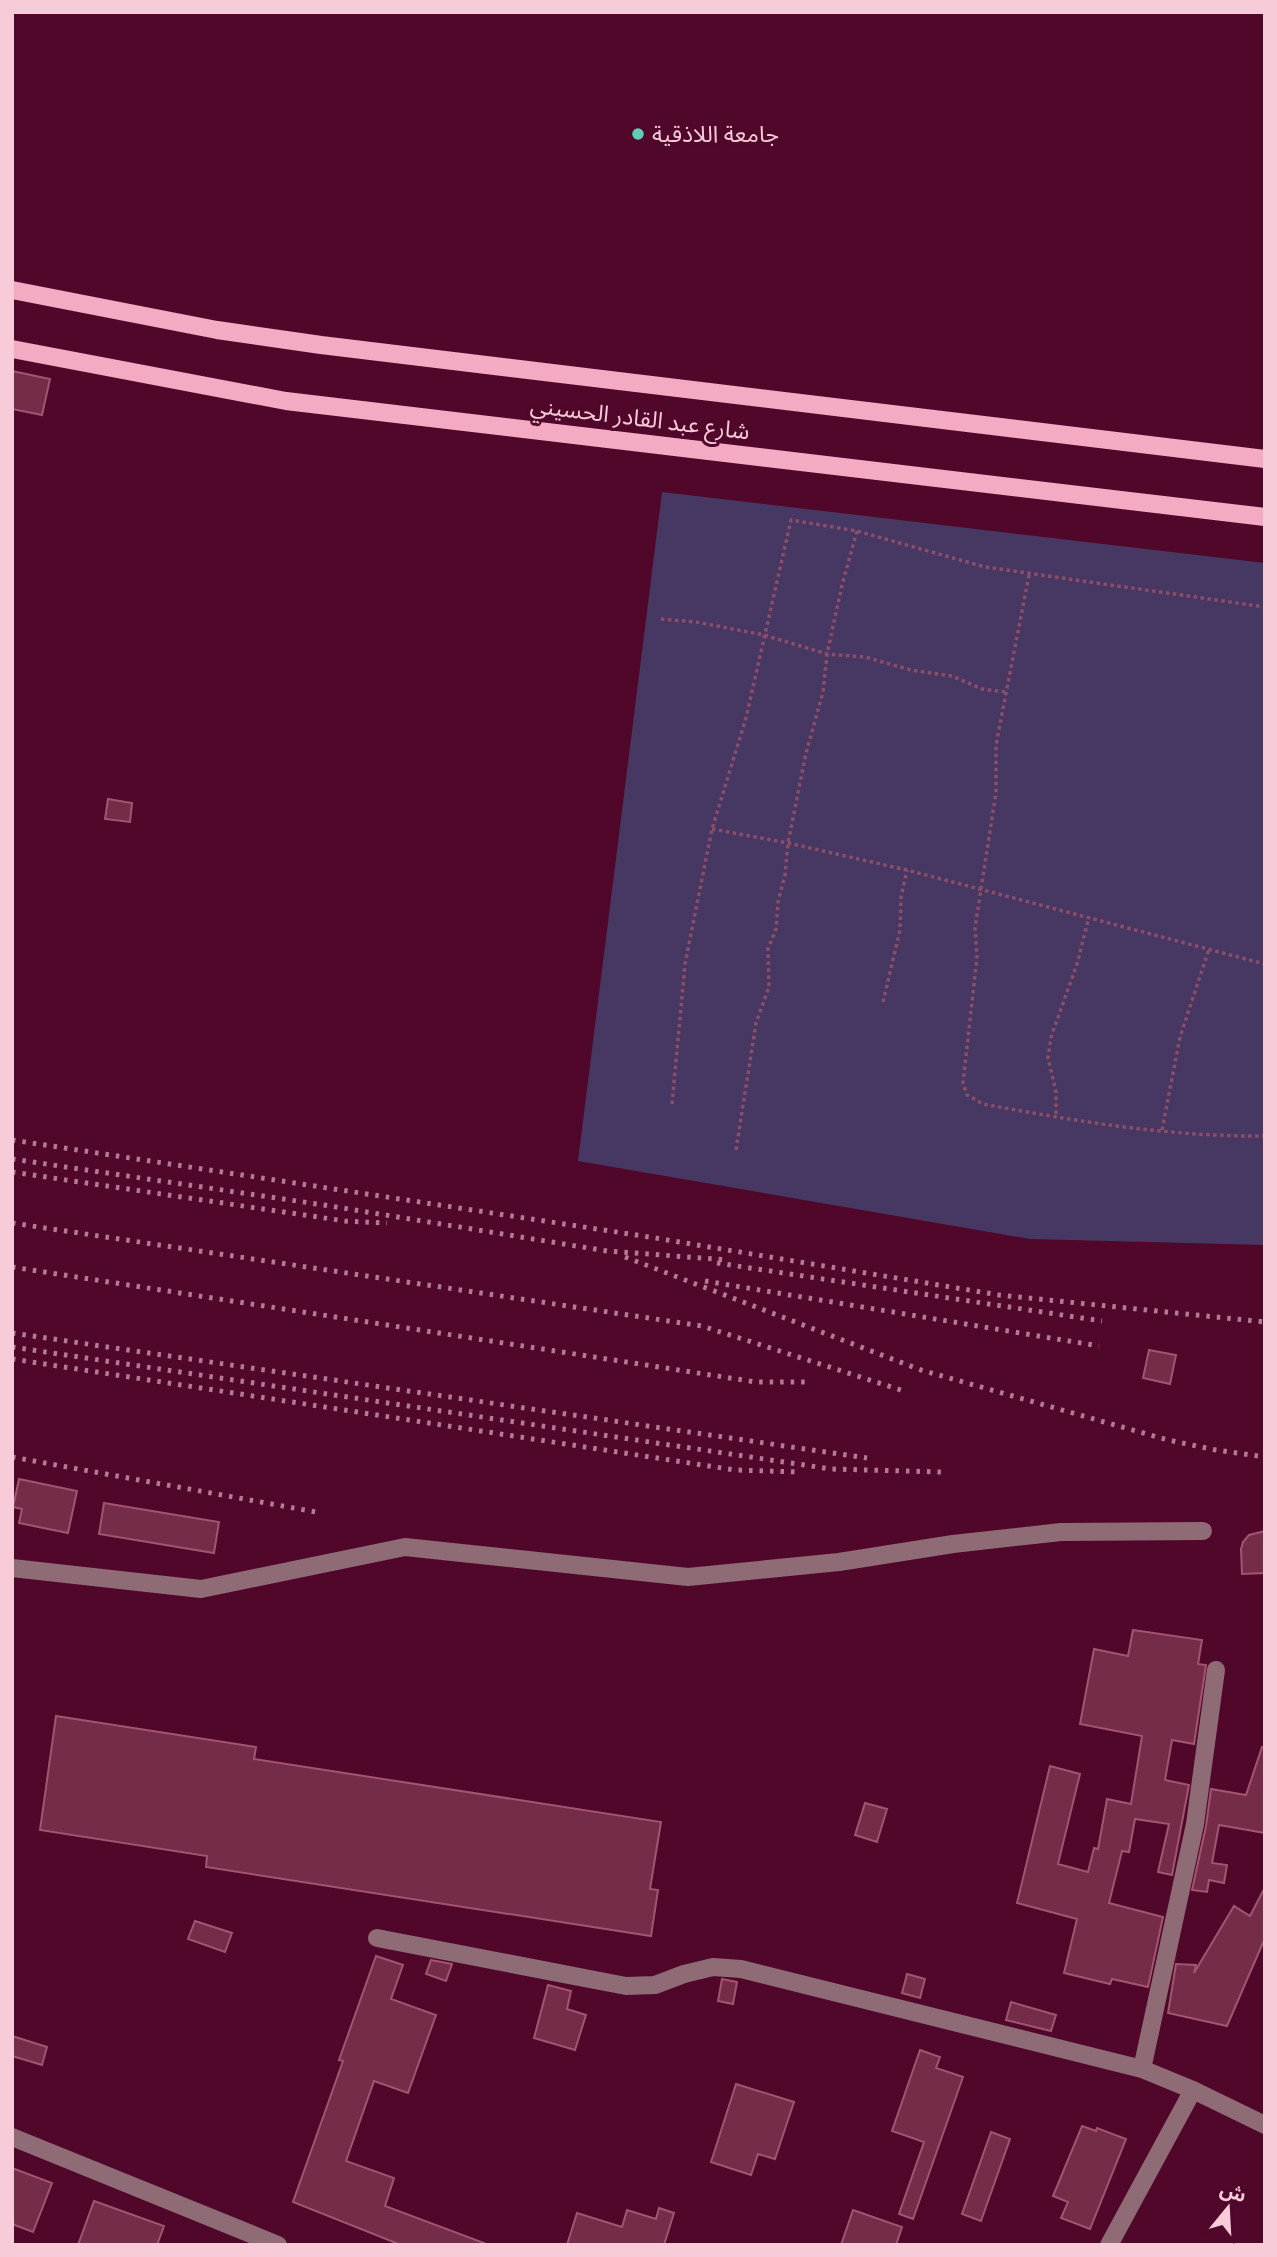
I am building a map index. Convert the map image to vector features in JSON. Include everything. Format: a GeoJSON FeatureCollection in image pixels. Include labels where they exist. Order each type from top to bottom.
{"type":"FeatureCollection","features":[{"type":"Feature","properties":{"kind":"main road","name":"شارع عبد القادر الحسيني"},"geometry":{"type":"LineString","coordinates":[[12,290],[217,330],[321,345],[1265,459]]}},
{"type":"Feature","properties":{"kind":"main road","name":"شارع عبد القادر الحسيني"},"geometry":{"type":"LineString","coordinates":[[12,349],[286,401],[1265,517]]}},
{"type":"Feature","properties":{"kind":"street"},"geometry":{"type":"LineString","coordinates":[[12,1568],[201,1590],[405,1547],[688,1577],[839,1562],[953,1544],[1060,1532],[1203,1531]]}},
{"type":"Feature","properties":{"kind":"street"},"geometry":{"type":"LineString","coordinates":[[1142,2069],[1195,1824],[1216,1670]]}},
{"type":"Feature","properties":{"kind":"street"},"geometry":{"type":"LineString","coordinates":[[377,1938],[626,1986],[655,1985],[713,1967],[741,1969],[1142,2069],[1265,2125]]}},
{"type":"Feature","properties":{"kind":"street"},"geometry":{"type":"LineString","coordinates":[[1109,2245],[1193,2090]]}},
{"type":"Feature","properties":{"kind":"street"},"geometry":{"type":"LineString","coordinates":[[12,2137],[278,2245]]}},
{"type":"Feature","properties":{"kind":"path"},"geometry":{"type":"LineString","coordinates":[[672,1104],[685,964],[712,829],[746,718],[791,520],[858,531],[985,567],[1265,607]]}},
{"type":"Feature","properties":{"kind":"path"},"geometry":{"type":"LineString","coordinates":[[737,1150],[755,1023],[769,987],[768,949],[776,929],[788,843],[806,753],[823,692],[827,654],[842,585],[858,531]]}},
{"type":"Feature","properties":{"kind":"path"},"geometry":{"type":"LineString","coordinates":[[1029,575],[996,745],[996,792],[975,928],[976,957],[963,1083],[967,1095],[983,1104],[1102,1125],[1225,1136],[1265,1136]]}},
{"type":"Feature","properties":{"kind":"path"},"geometry":{"type":"LineString","coordinates":[[661,619],[696,622],[764,635],[827,654],[865,657],[911,670],[952,676],[982,689],[1006,692]]}},
{"type":"Feature","properties":{"kind":"path"},"geometry":{"type":"LineString","coordinates":[[712,829],[907,870],[1265,964]]}},
{"type":"Feature","properties":{"kind":"path"},"geometry":{"type":"LineString","coordinates":[[883,1002],[900,930],[901,897],[907,870]]}},
{"type":"Feature","properties":{"kind":"path"},"geometry":{"type":"LineString","coordinates":[[1056,1115],[1056,1092],[1048,1058],[1051,1037],[1077,964],[1089,917]]}},
{"type":"Feature","properties":{"kind":"path"},"geometry":{"type":"LineString","coordinates":[[1163,1130],[1180,1037],[1209,949]]}},
{"type":"Feature","properties":{"kind":"shaded area"},"geometry":{"type":"Polygon","coordinates":[[[662,492],[1265,563],[1265,1245],[1030,1239],[578,1161],[662,492]]]}},
{"type":"Feature","properties":{"kind":"building"},"geometry":{"type":"Polygon","coordinates":[[[12,371],[50,379],[42,415],[12,409],[12,371]]]}},
{"type":"Feature","properties":{"kind":"building"},"geometry":{"type":"Polygon","coordinates":[[[108,799],[132,803],[130,822],[105,819],[108,799]]]}},
{"type":"Feature","properties":{"kind":"building"},"geometry":{"type":"Polygon","coordinates":[[[1149,1350],[1176,1355],[1170,1384],[1143,1378],[1149,1350]]]}},
{"type":"Feature","properties":{"kind":"building"},"geometry":{"type":"Polygon","coordinates":[[[19,1479],[77,1491],[68,1533],[19,1523],[22,1509],[13,1507],[19,1479]]]}},
{"type":"Feature","properties":{"kind":"building"},"geometry":{"type":"Polygon","coordinates":[[[104,1503],[219,1522],[214,1553],[99,1534],[104,1503]]]}},
{"type":"Feature","properties":{"kind":"building"},"geometry":{"type":"Polygon","coordinates":[[[1265,1531],[1265,1573],[1242,1574],[1243,1542],[1249,1535],[1265,1531]]]}},
{"type":"Feature","properties":{"kind":"building"},"geometry":{"type":"Polygon","coordinates":[[[1133,1630],[1202,1640],[1198,1664],[1206,1665],[1194,1744],[1172,1740],[1165,1780],[1189,1785],[1172,1875],[1158,1872],[1169,1824],[1135,1819],[1129,1852],[1122,1851],[1109,1903],[1163,1917],[1148,1987],[1112,1979],[1110,1984],[1064,1973],[1077,1919],[1017,1903],[1050,1766],[1080,1774],[1058,1864],[1088,1872],[1094,1848],[1098,1849],[1107,1799],[1131,1804],[1142,1736],[1080,1724],[1094,1649],[1128,1656],[1133,1630]]]}},
{"type":"Feature","properties":{"kind":"building"},"geometry":{"type":"Polygon","coordinates":[[[56,1716],[256,1747],[254,1759],[661,1822],[650,1889],[658,1890],[651,1936],[206,1867],[207,1856],[40,1830],[56,1716]]]}},
{"type":"Feature","properties":{"kind":"building"},"geometry":{"type":"Polygon","coordinates":[[[1262,1747],[1265,1747],[1265,1833],[1219,1825],[1212,1863],[1227,1865],[1224,1883],[1209,1880],[1207,1892],[1192,1890],[1211,1789],[1246,1795],[1262,1747]]]}},
{"type":"Feature","properties":{"kind":"building"},"geometry":{"type":"Polygon","coordinates":[[[865,1803],[887,1809],[877,1842],[855,1835],[865,1803]]]}},
{"type":"Feature","properties":{"kind":"building"},"geometry":{"type":"Polygon","coordinates":[[[1265,1887],[1265,1938],[1227,2026],[1168,2013],[1176,1964],[1196,1965],[1194,1973],[1234,1906],[1250,1916],[1265,1887]]]}},
{"type":"Feature","properties":{"kind":"building"},"geometry":{"type":"Polygon","coordinates":[[[195,1921],[232,1933],[225,1952],[188,1939],[195,1921]]]}},
{"type":"Feature","properties":{"kind":"building"},"geometry":{"type":"Polygon","coordinates":[[[376,1956],[403,1965],[391,1999],[436,2015],[408,2093],[374,2081],[346,2161],[394,2178],[385,2206],[484,2243],[483,2245],[401,2245],[293,2202],[343,2061],[339,2060],[376,1956]]]}},
{"type":"Feature","properties":{"kind":"building"},"geometry":{"type":"Polygon","coordinates":[[[431,1960],[452,1964],[446,1981],[426,1974],[431,1960]]]}},
{"type":"Feature","properties":{"kind":"building"},"geometry":{"type":"Polygon","coordinates":[[[907,1974],[925,1979],[920,1998],[902,1993],[907,1974]]]}},
{"type":"Feature","properties":{"kind":"building"},"geometry":{"type":"Polygon","coordinates":[[[722,1979],[737,1982],[733,2004],[718,2001],[722,1979]]]}},
{"type":"Feature","properties":{"kind":"building"},"geometry":{"type":"Polygon","coordinates":[[[548,1985],[571,1991],[567,2009],[586,2015],[575,2050],[534,2038],[548,1985]]]}},
{"type":"Feature","properties":{"kind":"building"},"geometry":{"type":"Polygon","coordinates":[[[1011,2002],[1056,2015],[1051,2031],[1006,2020],[1011,2002]]]}},
{"type":"Feature","properties":{"kind":"building"},"geometry":{"type":"Polygon","coordinates":[[[12,2036],[47,2047],[42,2065],[12,2056],[12,2036]]]}},
{"type":"Feature","properties":{"kind":"building"},"geometry":{"type":"Polygon","coordinates":[[[920,2050],[940,2057],[936,2068],[963,2077],[913,2219],[899,2214],[924,2142],[892,2131],[920,2050]]]}},
{"type":"Feature","properties":{"kind":"building"},"geometry":{"type":"Polygon","coordinates":[[[736,2084],[794,2102],[775,2159],[758,2154],[751,2175],[711,2162],[736,2084]]]}},
{"type":"Feature","properties":{"kind":"building"},"geometry":{"type":"Polygon","coordinates":[[[1082,2126],[1096,2131],[1097,2128],[1126,2139],[1090,2229],[1061,2218],[1068,2202],[1053,2196],[1082,2126]]]}},
{"type":"Feature","properties":{"kind":"building"},"geometry":{"type":"Polygon","coordinates":[[[991,2132],[1010,2139],[981,2221],[962,2214],[991,2132]]]}},
{"type":"Feature","properties":{"kind":"building"},"geometry":{"type":"Polygon","coordinates":[[[12,2168],[52,2183],[33,2232],[12,2224],[12,2168]]]}},
{"type":"Feature","properties":{"kind":"building"},"geometry":{"type":"Polygon","coordinates":[[[94,2201],[164,2226],[157,2245],[78,2245],[94,2201]]]}},
{"type":"Feature","properties":{"kind":"building"},"geometry":{"type":"Polygon","coordinates":[[[659,2208],[674,2213],[664,2245],[567,2245],[577,2213],[622,2227],[627,2210],[656,2219],[659,2208]]]}},
{"type":"Feature","properties":{"kind":"building"},"geometry":{"type":"Polygon","coordinates":[[[853,2210],[902,2227],[896,2245],[841,2245],[853,2210]]]}},
{"type":"Feature","properties":{"kind":"railway"},"geometry":{"type":"LineString","coordinates":[[12,1140],[643,1236],[999,1295],[1265,1322]]}},
{"type":"Feature","properties":{"kind":"railway"},"geometry":{"type":"LineString","coordinates":[[12,1159],[324,1205],[607,1251],[729,1260]]}},
{"type":"Feature","properties":{"kind":"railway"},"geometry":{"type":"LineString","coordinates":[[12,1172],[345,1221],[387,1223]]}},
{"type":"Feature","properties":{"kind":"railway"},"geometry":{"type":"LineString","coordinates":[[12,1223],[702,1326],[907,1392]]}},
{"type":"Feature","properties":{"kind":"railway"},"geometry":{"type":"LineString","coordinates":[[625,1257],[921,1370],[1168,1440],[1265,1457]]}},
{"type":"Feature","properties":{"kind":"railway"},"geometry":{"type":"LineString","coordinates":[[717,1263],[1102,1321]]}},
{"type":"Feature","properties":{"kind":"railway"},"geometry":{"type":"LineString","coordinates":[[12,1267],[756,1382],[808,1382]]}},
{"type":"Feature","properties":{"kind":"railway"},"geometry":{"type":"LineString","coordinates":[[705,1281],[1099,1346]]}},
{"type":"Feature","properties":{"kind":"railway"},"geometry":{"type":"LineString","coordinates":[[12,1333],[867,1458]]}},
{"type":"Feature","properties":{"kind":"railway"},"geometry":{"type":"LineString","coordinates":[[12,1347],[831,1469],[942,1472]]}},
{"type":"Feature","properties":{"kind":"railway"},"geometry":{"type":"LineString","coordinates":[[12,1359],[735,1470],[799,1472]]}},
{"type":"Feature","properties":{"kind":"railway"},"geometry":{"type":"LineString","coordinates":[[12,1457],[316,1512]]}},
{"type":"Feature","properties":{"kind":"place","name":"جامعة اللاذقية"},"geometry":{"type":"Point","coordinates":[638,134]}}]}
